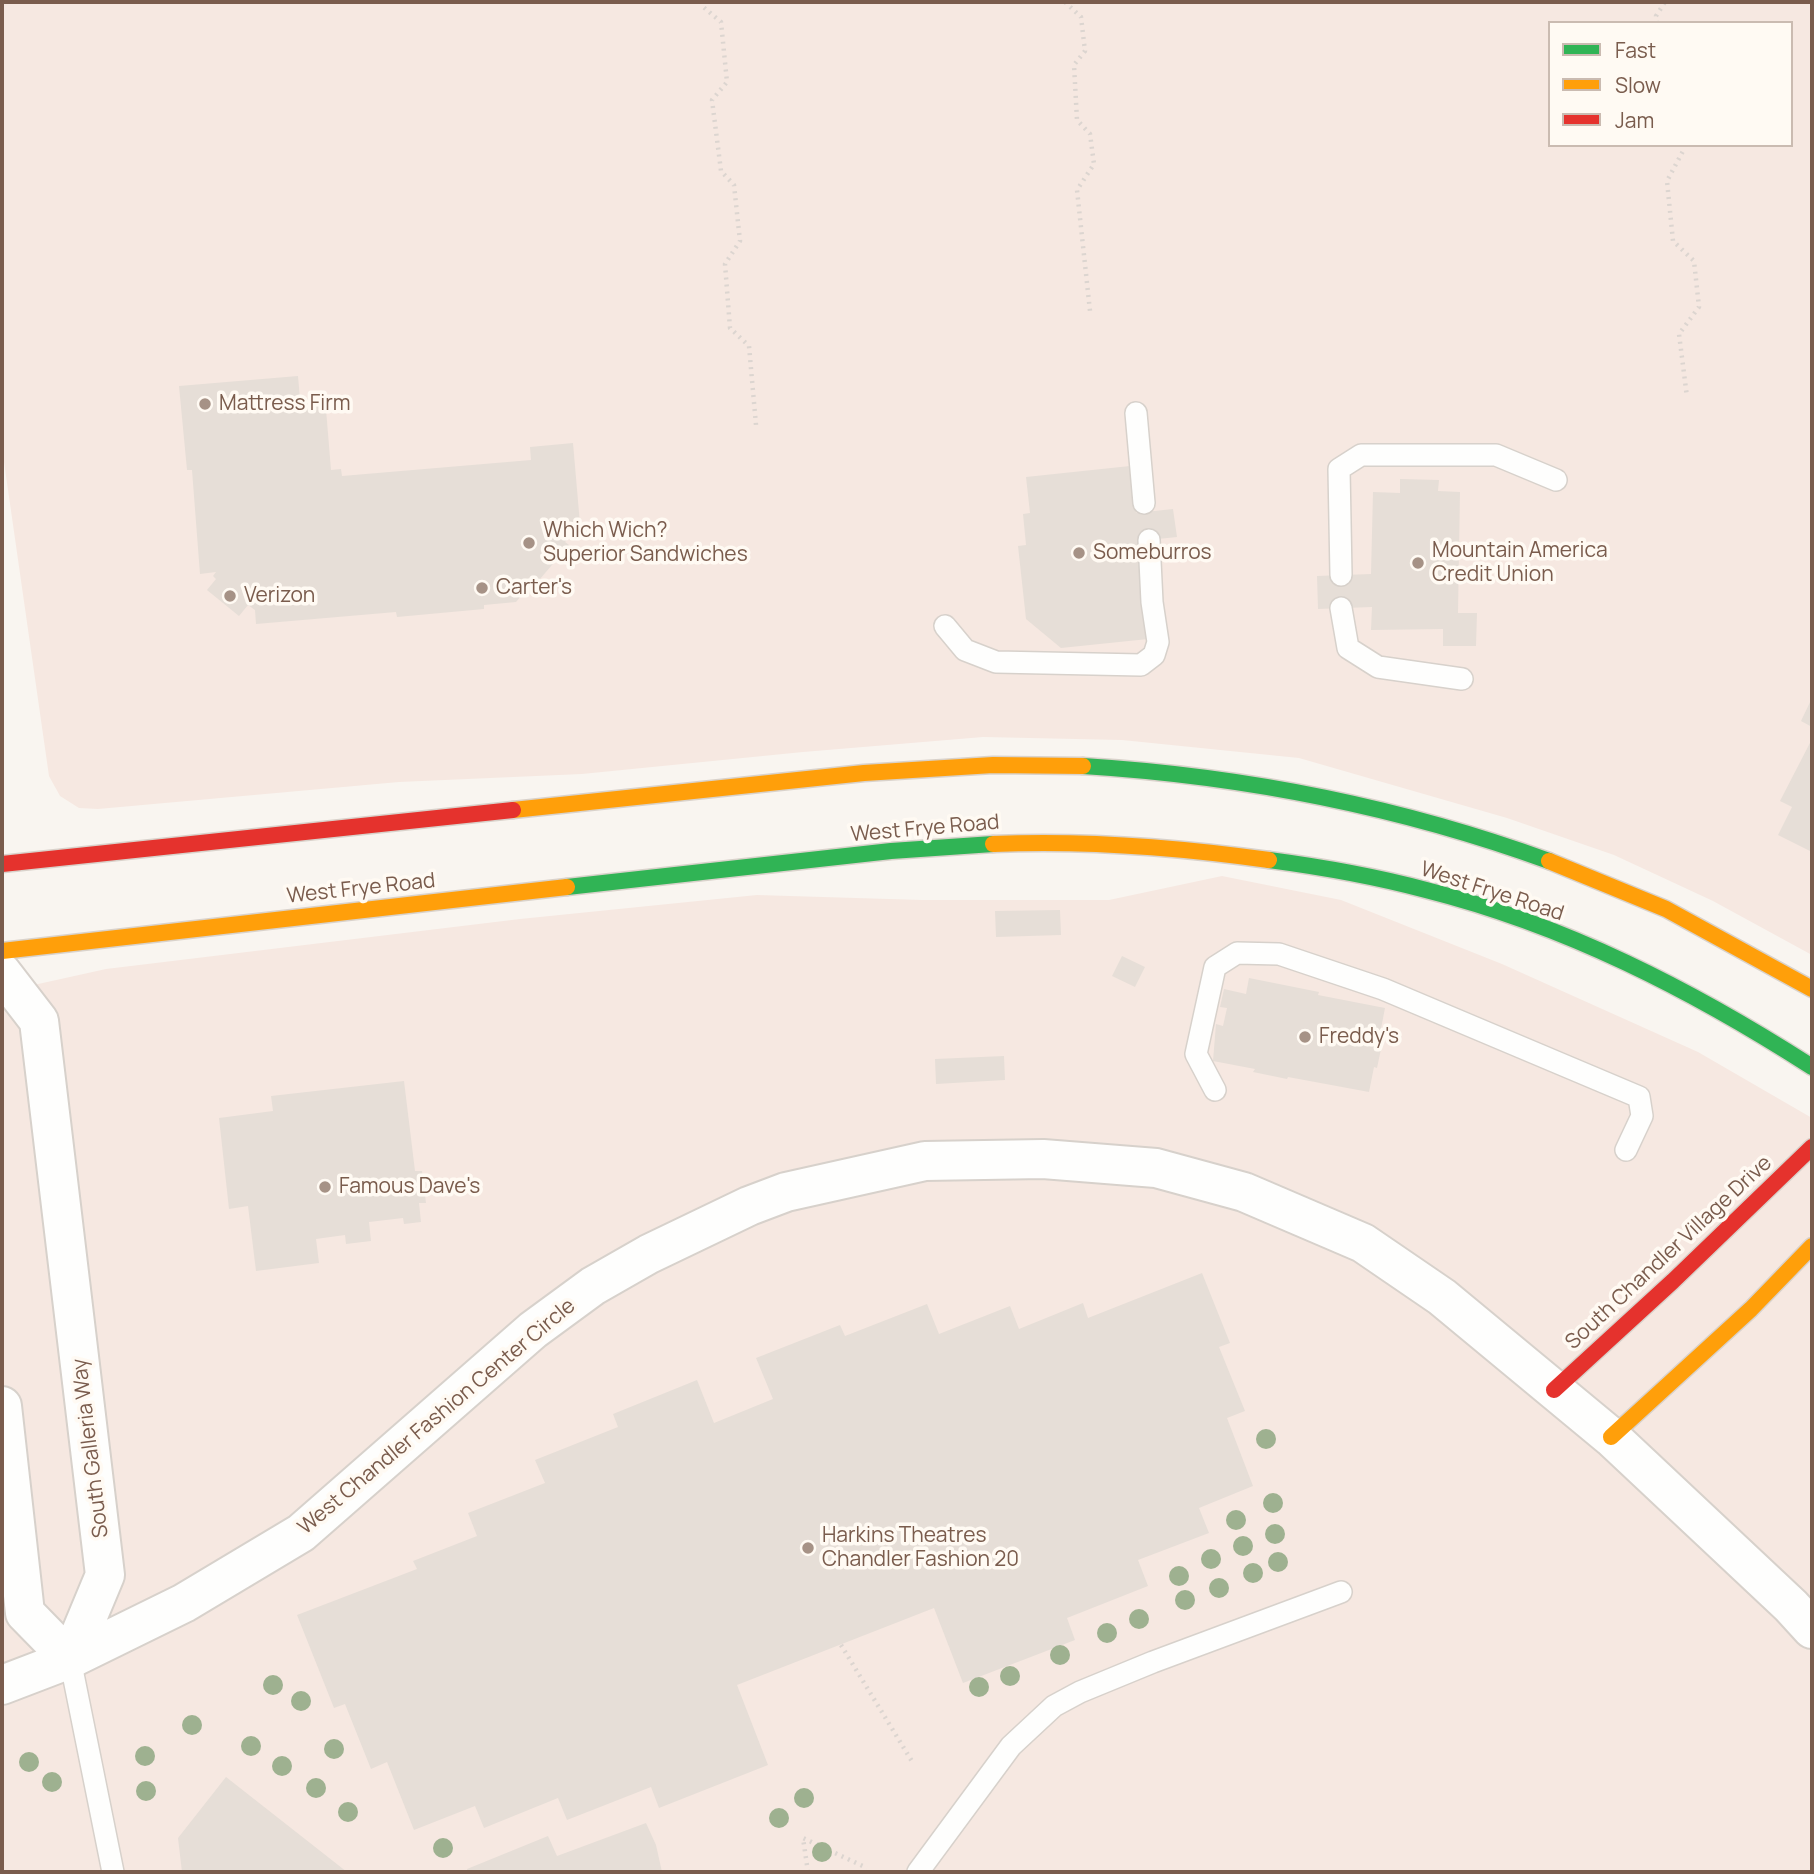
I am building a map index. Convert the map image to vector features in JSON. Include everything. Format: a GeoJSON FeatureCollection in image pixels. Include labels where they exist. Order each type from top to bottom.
{"type":"FeatureCollection","features":[{"type":"Feature","properties":{"kind":"street"},"geometry":{"type":"LineString","coordinates":[[2,864],[864,773],[986,766],[1068,765],[1140,769],[1294,791],[1414,818],[1497,842],[1644,899],[1717,934],[1812,989]]}},
{"type":"Feature","properties":{"kind":"street","name":"West Frye Road"},"geometry":{"type":"LineString","coordinates":[[2,951],[891,851],[1026,842],[1100,842],[1215,852],[1326,868],[1452,898],[1531,924],[1657,977],[1707,1003],[1812,1067]]}},
{"type":"Feature","properties":{"kind":"street","name":"South Galleria Way"},"geometry":{"type":"LineString","coordinates":[[2,973],[39,1021],[106,1575],[70,1659]]}},
{"type":"Feature","properties":{"kind":"street","name":"South Chandler Village Drive"},"geometry":{"type":"LineString","coordinates":[[1554,1390],[1673,1281],[1812,1147]]}},
{"type":"Feature","properties":{"kind":"street","name":"West Chandler Fashion Center Circle"},"geometry":{"type":"LineString","coordinates":[[2,1685],[70,1659],[184,1603],[301,1534],[533,1329],[593,1286],[649,1254],[749,1206],[786,1192],[925,1161],[1044,1158],[1156,1168],[1244,1192],[1363,1242],[1442,1297],[1611,1437],[1783,1598],[1812,1629]]}},
{"type":"Feature","properties":{"kind":"street"},"geometry":{"type":"LineString","coordinates":[[1611,1437],[1751,1309],[1812,1246]]}},
{"type":"Feature","properties":{"kind":"street"},"geometry":{"type":"LineString","coordinates":[[2,1406],[25,1613],[70,1659]]}},
{"type":"Feature","properties":{"kind":"lane"},"geometry":{"type":"LineString","coordinates":[[1136,413],[1144,503]]}},
{"type":"Feature","properties":{"kind":"lane"},"geometry":{"type":"LineString","coordinates":[[1341,575],[1339,469],[1361,455],[1496,455],[1556,480]]}},
{"type":"Feature","properties":{"kind":"lane"},"geometry":{"type":"LineString","coordinates":[[946,626],[965,650],[996,662],[1141,665],[1154,655],[1158,642],[1152,602],[1149,540]]}},
{"type":"Feature","properties":{"kind":"lane"},"geometry":{"type":"LineString","coordinates":[[1341,608],[1348,648],[1378,667],[1462,679]]}},
{"type":"Feature","properties":{"kind":"lane"},"geometry":{"type":"LineString","coordinates":[[1216,1090],[1196,1054],[1215,967],[1237,953],[1279,954],[1384,989],[1639,1097],[1642,1116],[1626,1150]]}},
{"type":"Feature","properties":{"kind":"lane"},"geometry":{"type":"LineString","coordinates":[[918,1872],[1011,1746],[1054,1706],[1080,1692],[1153,1662],[1341,1592]]}},
{"type":"Feature","properties":{"kind":"lane"},"geometry":{"type":"LineString","coordinates":[[70,1659],[113,1872]]}},
{"type":"Feature","properties":{"kind":"path"},"geometry":{"type":"LineString","coordinates":[[701,2],[701,5],[721,22],[727,82],[712,100],[721,171],[734,184],[740,241],[725,264],[730,328],[748,346],[756,425]]}},
{"type":"Feature","properties":{"kind":"path"},"geometry":{"type":"LineString","coordinates":[[1065,2],[1081,17],[1085,51],[1074,65],[1077,120],[1090,134],[1094,164],[1077,190],[1090,311]]}},
{"type":"Feature","properties":{"kind":"path"},"geometry":{"type":"LineString","coordinates":[[1657,21],[1656,16],[1665,2]]}},
{"type":"Feature","properties":{"kind":"path"},"geometry":{"type":"LineString","coordinates":[[1683,147],[1667,181],[1673,241],[1694,261],[1699,307],[1679,334],[1687,397]]}},
{"type":"Feature","properties":{"kind":"path"},"geometry":{"type":"LineString","coordinates":[[841,1645],[913,1763]]}},
{"type":"Feature","properties":{"kind":"path"},"geometry":{"type":"LineString","coordinates":[[808,1872],[803,1838],[867,1868]]}},
{"type":"Feature","properties":{"kind":"shaded area"},"geometry":{"type":"Polygon","coordinates":[[[2,2],[1812,2],[1812,955],[1713,901],[1614,855],[1507,818],[1299,758],[1122,740],[983,737],[582,774],[399,782],[98,809],[79,808],[60,796],[49,776],[2,448],[2,2]]]}},
{"type":"Feature","properties":{"kind":"shaded area"},"geometry":{"type":"Polygon","coordinates":[[[1222,876],[1341,900],[1502,964],[1698,1052],[1812,1118],[1812,1872],[2,1872],[2,992],[106,969],[520,919],[757,895],[922,900],[1109,900],[1222,876]]]}},
{"type":"Feature","properties":{"kind":"building"},"geometry":{"type":"Polygon","coordinates":[[[298,376],[300,399],[325,397],[331,470],[341,469],[342,476],[531,460],[530,447],[573,443],[580,524],[565,542],[569,545],[534,586],[531,584],[516,602],[484,605],[484,609],[397,617],[396,612],[256,624],[255,610],[248,605],[239,616],[207,590],[216,579],[213,576],[216,572],[200,574],[192,470],[187,470],[179,386],[298,376]]]}},
{"type":"Feature","properties":{"kind":"building"},"geometry":{"type":"Polygon","coordinates":[[[1130,466],[1136,513],[1173,509],[1177,537],[1139,541],[1148,639],[1061,648],[1026,619],[1018,546],[1026,545],[1023,514],[1030,513],[1026,477],[1130,466]]]}},
{"type":"Feature","properties":{"kind":"building"},"geometry":{"type":"Polygon","coordinates":[[[1400,479],[1439,480],[1438,491],[1460,492],[1458,613],[1477,613],[1476,646],[1443,646],[1443,629],[1371,630],[1372,607],[1318,609],[1317,576],[1371,574],[1373,492],[1400,493],[1400,479]]]}},
{"type":"Feature","properties":{"kind":"building"},"geometry":{"type":"Polygon","coordinates":[[[1812,698],[1812,727],[1801,721],[1812,698]]]}},
{"type":"Feature","properties":{"kind":"building"},"geometry":{"type":"Polygon","coordinates":[[[1812,739],[1812,852],[1778,835],[1792,807],[1780,801],[1812,739]]]}},
{"type":"Feature","properties":{"kind":"building"},"geometry":{"type":"Polygon","coordinates":[[[1060,910],[1061,935],[996,937],[995,911],[1060,910]]]}},
{"type":"Feature","properties":{"kind":"building"},"geometry":{"type":"Polygon","coordinates":[[[1122,956],[1145,967],[1135,987],[1112,976],[1122,956]]]}},
{"type":"Feature","properties":{"kind":"building"},"geometry":{"type":"Polygon","coordinates":[[[1249,978],[1385,1008],[1380,1034],[1384,1035],[1369,1092],[1288,1077],[1287,1079],[1253,1072],[1255,1069],[1213,1061],[1216,1024],[1223,1026],[1227,1008],[1220,1007],[1224,989],[1246,994],[1249,978]]]}},
{"type":"Feature","properties":{"kind":"building"},"geometry":{"type":"Polygon","coordinates":[[[1004,1056],[1005,1080],[936,1084],[935,1059],[1004,1056]]]}},
{"type":"Feature","properties":{"kind":"building","name":"Famous Dave's"},"geometry":{"type":"Polygon","coordinates":[[[404,1081],[415,1171],[422,1171],[426,1203],[419,1203],[421,1222],[404,1224],[403,1218],[369,1222],[371,1241],[346,1244],[345,1235],[316,1239],[319,1263],[256,1271],[248,1206],[229,1209],[219,1118],[273,1111],[271,1096],[404,1081]]]}},
{"type":"Feature","properties":{"kind":"building","name":"Harkins Theatres Chandler Fashion 20"},"geometry":{"type":"Polygon","coordinates":[[[1202,1273],[1230,1343],[1219,1347],[1245,1411],[1227,1418],[1253,1486],[1199,1508],[1209,1533],[1138,1560],[1148,1586],[1067,1618],[1075,1640],[963,1683],[934,1608],[737,1685],[768,1765],[659,1808],[651,1787],[567,1820],[558,1798],[484,1828],[475,1806],[414,1830],[387,1762],[371,1769],[345,1704],[334,1708],[297,1615],[417,1569],[413,1561],[477,1536],[468,1513],[545,1483],[535,1460],[618,1427],[613,1414],[697,1380],[714,1423],[773,1399],[756,1358],[840,1325],[845,1336],[927,1304],[939,1334],[1010,1306],[1019,1329],[1083,1303],[1088,1318],[1202,1273]]]}},
{"type":"Feature","properties":{"kind":"building"},"geometry":{"type":"Polygon","coordinates":[[[226,1777],[347,1872],[182,1872],[178,1838],[226,1777]]]}},
{"type":"Feature","properties":{"kind":"building"},"geometry":{"type":"Polygon","coordinates":[[[646,1823],[656,1845],[662,1872],[468,1872],[467,1869],[548,1836],[557,1856],[646,1823]]]}},
{"type":"Feature","properties":{"kind":"traffic: fast"},"geometry":{"type":"LineString","coordinates":[[1083,766],[1202,777],[1319,797],[1435,824],[1549,861]]}},
{"type":"Feature","properties":{"kind":"traffic: fast"},"geometry":{"type":"LineString","coordinates":[[567,887],[891,851],[993,844]]}},
{"type":"Feature","properties":{"kind":"traffic: fast"},"geometry":{"type":"LineString","coordinates":[[1269,860],[1348,872],[1406,885],[1478,904],[1578,941],[1674,986],[1812,1067]]}},
{"type":"Feature","properties":{"kind":"traffic: slow"},"geometry":{"type":"LineString","coordinates":[[513,810],[864,773],[993,765],[1083,766]]}},
{"type":"Feature","properties":{"kind":"traffic: slow"},"geometry":{"type":"LineString","coordinates":[[993,844],[1131,846],[1269,860]]}},
{"type":"Feature","properties":{"kind":"traffic: slow"},"geometry":{"type":"LineString","coordinates":[[1549,861],[1666,909],[1812,989]]}},
{"type":"Feature","properties":{"kind":"traffic: slow"},"geometry":{"type":"LineString","coordinates":[[2,951],[567,887]]}},
{"type":"Feature","properties":{"kind":"traffic: slow"},"geometry":{"type":"LineString","coordinates":[[1611,1437],[1751,1309],[1812,1246]]}},
{"type":"Feature","properties":{"kind":"traffic: jam"},"geometry":{"type":"LineString","coordinates":[[2,864],[513,810]]}},
{"type":"Feature","properties":{"kind":"traffic: jam"},"geometry":{"type":"LineString","coordinates":[[1554,1390],[1673,1281],[1812,1147]]}},
{"type":"Feature","properties":{"kind":"place","name":"Mattress Firm"},"geometry":{"type":"Point","coordinates":[205,404]}},
{"type":"Feature","properties":{"kind":"place","name":"Which Wich? Superior Sandwiches"},"geometry":{"type":"Point","coordinates":[529,543]}},
{"type":"Feature","properties":{"kind":"place","name":"Someburros"},"geometry":{"type":"Point","coordinates":[1079,553]}},
{"type":"Feature","properties":{"kind":"place","name":"Mountain America Credit Union"},"geometry":{"type":"Point","coordinates":[1418,563]}},
{"type":"Feature","properties":{"kind":"place","name":"Carter's"},"geometry":{"type":"Point","coordinates":[482,588]}},
{"type":"Feature","properties":{"kind":"place","name":"Verizon"},"geometry":{"type":"Point","coordinates":[230,596]}},
{"type":"Feature","properties":{"kind":"place","name":"Freddy's"},"geometry":{"type":"Point","coordinates":[1305,1037]}},
{"type":"Feature","properties":{"kind":"place","name":"Famous Dave's"},"geometry":{"type":"Point","coordinates":[325,1187]}},
{"type":"Feature","properties":{"kind":"place","name":"Harkins Theatres Chandler Fashion 20"},"geometry":{"type":"Point","coordinates":[808,1548]}}]}
